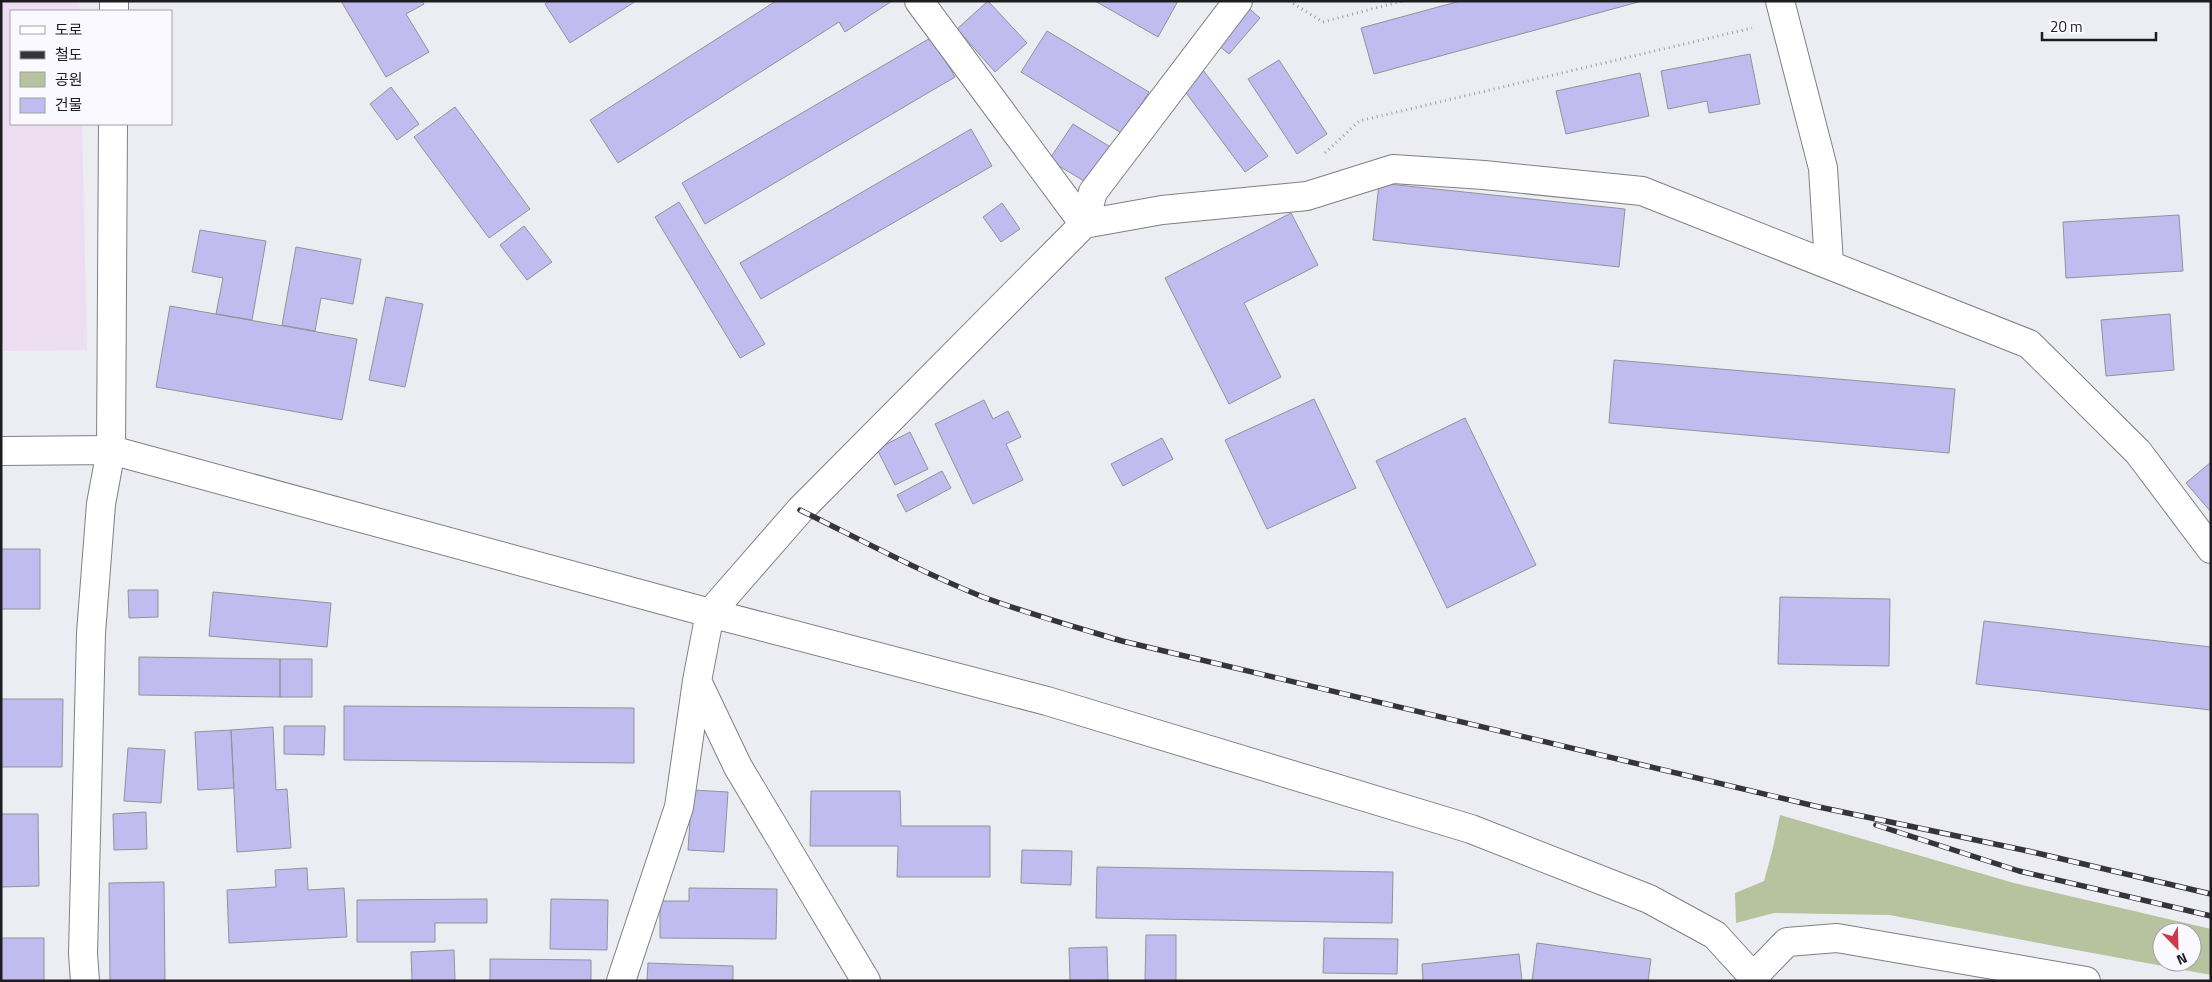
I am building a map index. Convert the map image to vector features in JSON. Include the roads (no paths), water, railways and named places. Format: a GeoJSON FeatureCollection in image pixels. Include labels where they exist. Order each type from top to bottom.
{"type":"FeatureCollection","features":[{"type":"Feature","properties":{"kind":"street"},"geometry":{"type":"LineString","coordinates":[[920,1],[1084,224]]}},
{"type":"Feature","properties":{"kind":"street"},"geometry":{"type":"LineString","coordinates":[[622,981],[679,807],[696,681],[710,613],[800,510],[1084,224],[1093,192],[1238,1]]}},
{"type":"Feature","properties":{"kind":"street"},"geometry":{"type":"LineString","coordinates":[[1782,11],[1823,168],[1829,264]]}},
{"type":"Feature","properties":{"kind":"street"},"geometry":{"type":"LineString","coordinates":[[85,981],[83,954],[91,633],[101,504],[111,450],[113,125]]}},
{"type":"Feature","properties":{"kind":"street"},"geometry":{"type":"LineString","coordinates":[[1084,224],[1162,210],[1307,196],[1393,169],[1484,175],[1642,191],[2030,344],[2138,452],[2211,549]]}},
{"type":"Feature","properties":{"kind":"street"},"geometry":{"type":"LineString","coordinates":[[1,451],[111,450],[710,613],[1047,702],[1471,829],[1649,899],[1715,935],[1756,978],[1788,942],[1837,938],[2086,981]]}},
{"type":"Feature","properties":{"kind":"street"},"geometry":{"type":"LineString","coordinates":[[696,681],[738,766],[866,981]]}},
{"type":"Feature","properties":{"kind":"railway"},"geometry":{"type":"LineString","coordinates":[[800,510],[914,566],[983,597],[1122,641],[1819,807],[2028,851],[2211,894]]}},
{"type":"Feature","properties":{"kind":"railway"},"geometry":{"type":"LineString","coordinates":[[1876,825],[2019,871],[2211,916]]}}]}
